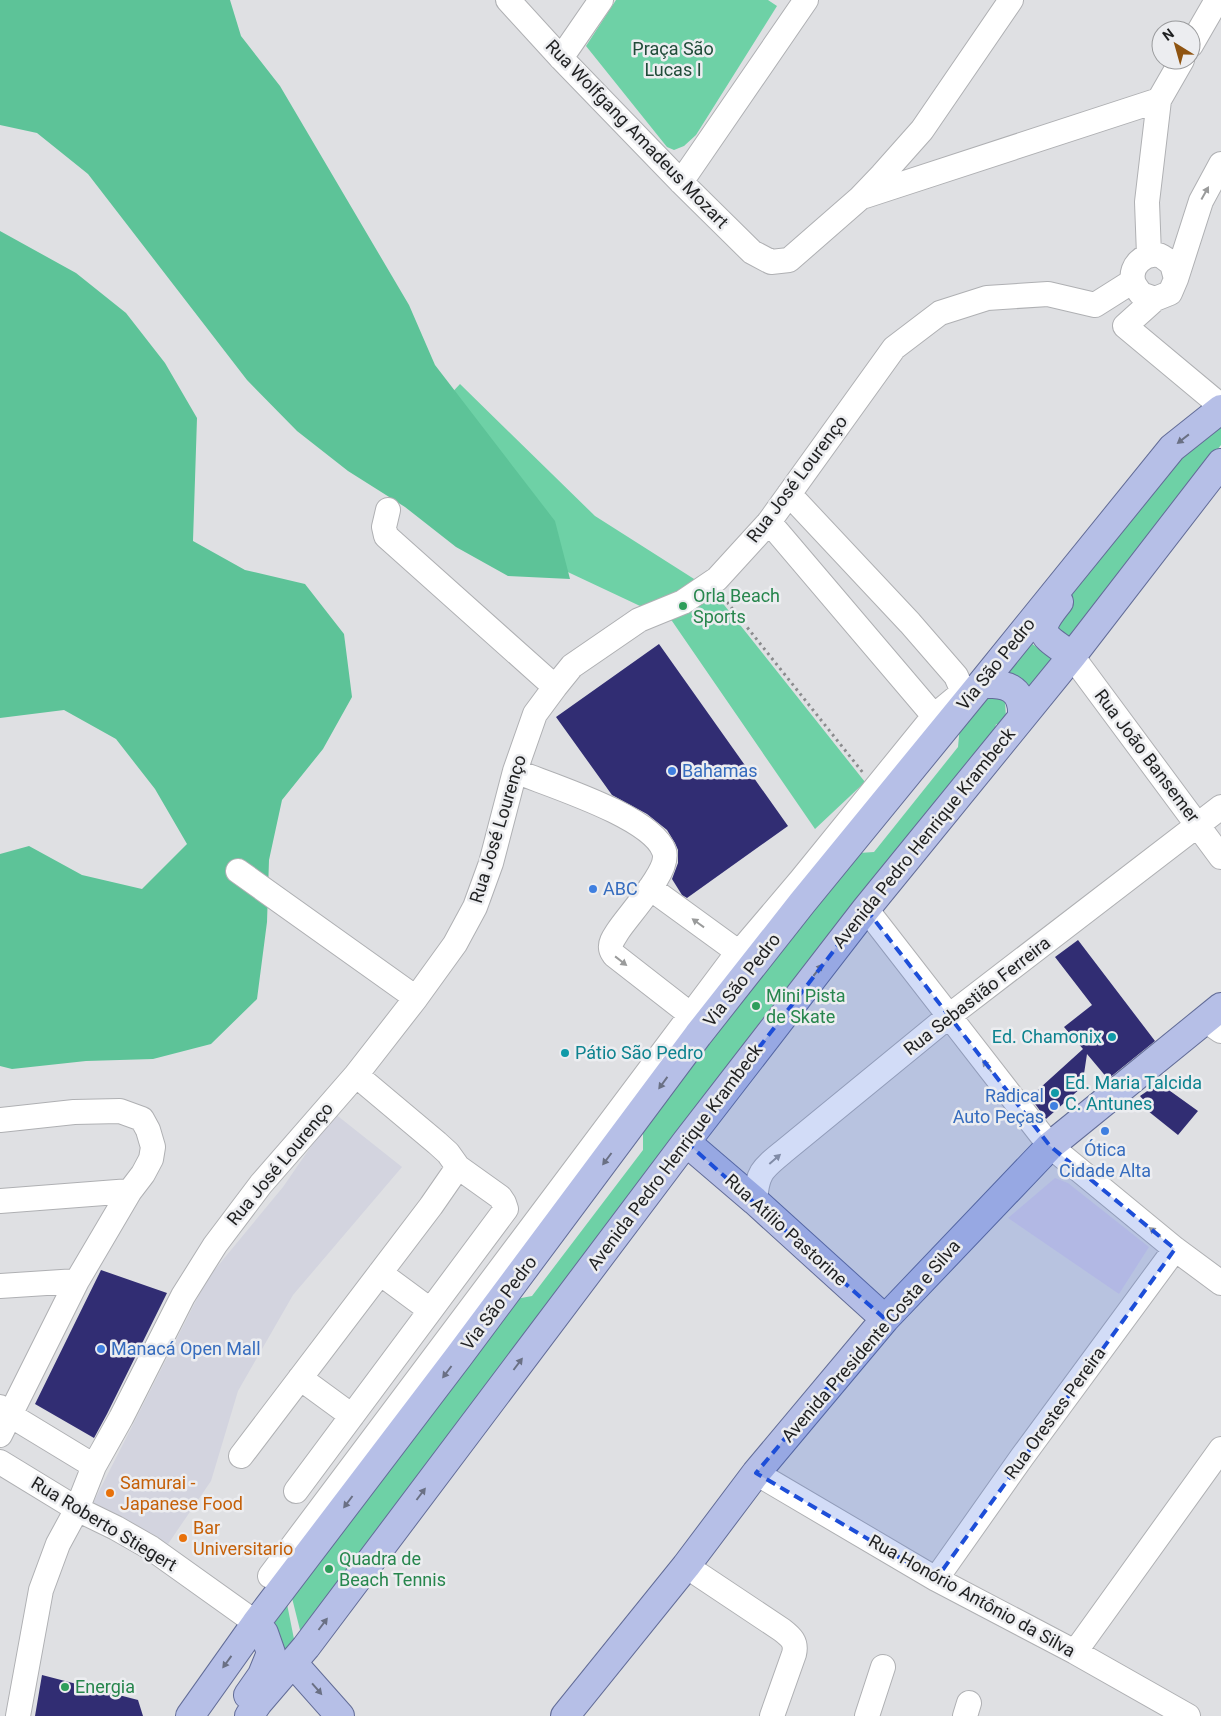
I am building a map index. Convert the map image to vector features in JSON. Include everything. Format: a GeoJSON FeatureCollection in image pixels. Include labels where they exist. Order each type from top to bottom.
{"type":"FeatureCollection","features":[{"type":"Feature","properties":{"kind":"main road","name":"Via São Pedro"},"geometry":{"type":"LineString","coordinates":[[256,1623],[471,1340],[695,1025],[801,892],[1172,448],[1221,408]]}},
{"type":"Feature","properties":{"kind":"main road","name":"Avenida Pedro Henrique Krambeck"},"geometry":{"type":"LineString","coordinates":[[249,1716],[293,1663],[686,1142],[866,909],[1022,715],[1072,656],[1221,463]]}},
{"type":"Feature","properties":{"kind":"main road"},"geometry":{"type":"LineString","coordinates":[[1072,656],[1045,637],[1043,629],[1046,618],[1147,490],[1151,474]]}},
{"type":"Feature","properties":{"kind":"main road"},"geometry":{"type":"LineString","coordinates":[[972,688],[998,683],[1006,686],[1014,691],[1022,706],[1022,715]]}},
{"type":"Feature","properties":{"kind":"main road","name":"Avenida Presidente Costa e Silva"},"geometry":{"type":"LineString","coordinates":[[565,1716],[686,1566],[756,1473],[885,1319],[1050,1146],[1216,1020]]}},
{"type":"Feature","properties":{"kind":"main road","name":"Rua Atílio Pastorine"},"geometry":{"type":"LineString","coordinates":[[686,1142],[755,1201],[885,1319]]}},
{"type":"Feature","properties":{"kind":"main road"},"geometry":{"type":"LineString","coordinates":[[190,1716],[256,1623],[264,1633],[271,1653],[262,1675],[233,1716]]}},
{"type":"Feature","properties":{"kind":"main road"},"geometry":{"type":"LineString","coordinates":[[293,1663],[340,1716]]}},
{"type":"Feature","properties":{"kind":"main road"},"geometry":{"type":"LineString","coordinates":[[205,1716],[211,1685]]}},
{"type":"Feature","properties":{"kind":"street","name":"Rua Wolfgang Amadeus Mozart"},"geometry":{"type":"LineString","coordinates":[[508,0],[561,58],[681,182],[752,252],[771,262],[789,260],[860,198]]}},
{"type":"Feature","properties":{"kind":"street"},"geometry":{"type":"LineString","coordinates":[[561,58],[601,0]]}},
{"type":"Feature","properties":{"kind":"street"},"geometry":{"type":"LineString","coordinates":[[681,182],[806,0]]}},
{"type":"Feature","properties":{"kind":"street"},"geometry":{"type":"LineString","coordinates":[[860,198],[922,130],[1011,0]]}},
{"type":"Feature","properties":{"kind":"street"},"geometry":{"type":"LineString","coordinates":[[1201,28],[1217,0]]}},
{"type":"Feature","properties":{"kind":"street"},"geometry":{"type":"LineString","coordinates":[[1154,256],[1147,202],[1159,100],[1176,70]]}},
{"type":"Feature","properties":{"kind":"street"},"geometry":{"type":"LineString","coordinates":[[860,198],[1159,100]]}},
{"type":"Feature","properties":{"kind":"street"},"geometry":{"type":"LineString","coordinates":[[1125,326],[1155,299],[1170,293],[1201,201],[1221,164]]}},
{"type":"Feature","properties":{"kind":"street"},"geometry":{"type":"LineString","coordinates":[[1155,299],[1141,294],[1132,281],[1133,270],[1139,260],[1154,256],[1194,223]]}},
{"type":"Feature","properties":{"kind":"street"},"geometry":{"type":"LineString","coordinates":[[1154,256],[1172,264],[1176,279]]}},
{"type":"Feature","properties":{"kind":"street"},"geometry":{"type":"LineString","coordinates":[[1132,281],[1095,305],[1125,326],[1221,408]]}},
{"type":"Feature","properties":{"kind":"street","name":"Rua José Lourenço"},"geometry":{"type":"LineString","coordinates":[[18,1716],[41,1590],[58,1544],[77,1509],[94,1466],[121,1418],[183,1296],[215,1245],[261,1184],[356,1075],[416,998],[454,944],[475,907],[491,862],[515,771],[535,714],[572,666],[639,620],[683,602],[717,579],[769,522],[894,348],[940,313],[987,298],[1048,294],[1095,305]]}},
{"type":"Feature","properties":{"kind":"street"},"geometry":{"type":"LineString","coordinates":[[270,1576],[695,1025],[738,952],[801,892],[875,788],[934,716],[972,688],[956,676],[910,623],[789,494]]}},
{"type":"Feature","properties":{"kind":"street"},"geometry":{"type":"LineString","coordinates":[[388,510],[384,527],[386,536],[555,688]]}},
{"type":"Feature","properties":{"kind":"street"},"geometry":{"type":"LineString","coordinates":[[769,522],[934,716]]}},
{"type":"Feature","properties":{"kind":"street","name":"Rua João Bansemer"},"geometry":{"type":"LineString","coordinates":[[1072,656],[1221,857]]}},
{"type":"Feature","properties":{"kind":"street"},"geometry":{"type":"LineString","coordinates":[[515,771],[604,806],[652,833],[662,846],[666,856],[661,872],[625,920],[612,940],[611,948],[614,955],[695,1025]]}},
{"type":"Feature","properties":{"kind":"street","name":"Rua Sebastião Ferreira"},"geometry":{"type":"LineString","coordinates":[[755,1201],[757,1180],[767,1165],[948,1016],[1221,807]]}},
{"type":"Feature","properties":{"kind":"street"},"geometry":{"type":"LineString","coordinates":[[238,871],[416,998]]}},
{"type":"Feature","properties":{"kind":"street"},"geometry":{"type":"LineString","coordinates":[[650,888],[738,952]]}},
{"type":"Feature","properties":{"kind":"street"},"geometry":{"type":"LineString","coordinates":[[866,909],[1050,1146],[1175,1249],[1221,1283]]}},
{"type":"Feature","properties":{"kind":"street"},"geometry":{"type":"LineString","coordinates":[[296,1490],[506,1209],[500,1197],[458,1167],[437,1142],[356,1075]]}},
{"type":"Feature","properties":{"kind":"street"},"geometry":{"type":"LineString","coordinates":[[0,1120],[74,1112],[120,1111],[142,1119],[148,1130],[153,1148],[151,1158],[143,1174],[76,1281],[3,1419],[94,1466]]}},
{"type":"Feature","properties":{"kind":"street"},"geometry":{"type":"LineString","coordinates":[[241,1456],[458,1167]]}},
{"type":"Feature","properties":{"kind":"street"},"geometry":{"type":"LineString","coordinates":[[0,1201],[130,1192]]}},
{"type":"Feature","properties":{"kind":"street","name":"Rua Orestes Pereira"},"geometry":{"type":"LineString","coordinates":[[936,1579],[1022,1457],[1175,1249]]}},
{"type":"Feature","properties":{"kind":"street"},"geometry":{"type":"LineString","coordinates":[[380,1273],[430,1310]]}},
{"type":"Feature","properties":{"kind":"street"},"geometry":{"type":"LineString","coordinates":[[0,1286],[76,1281]]}},
{"type":"Feature","properties":{"kind":"street"},"geometry":{"type":"LineString","coordinates":[[300,1378],[352,1416]]}},
{"type":"Feature","properties":{"kind":"street"},"geometry":{"type":"LineString","coordinates":[[1075,1652],[1221,1449]]}},
{"type":"Feature","properties":{"kind":"street","name":"Rua Roberto Stiegert"},"geometry":{"type":"LineString","coordinates":[[0,1462],[77,1509],[151,1548],[256,1623]]}},
{"type":"Feature","properties":{"kind":"street","name":"Rua Honório Antônio da Silva"},"geometry":{"type":"LineString","coordinates":[[756,1473],[936,1579],[1075,1652],[1188,1716]]}},
{"type":"Feature","properties":{"kind":"street"},"geometry":{"type":"LineString","coordinates":[[686,1566],[792,1638],[795,1648],[794,1654],[772,1716]]}},
{"type":"Feature","properties":{"kind":"street"},"geometry":{"type":"LineString","coordinates":[[867,1716],[883,1667]]}},
{"type":"Feature","properties":{"kind":"path"},"geometry":{"type":"LineString","coordinates":[[712,583],[875,788]]}},
{"type":"Feature","properties":{"kind":"highlighted area"},"geometry":{"type":"Polygon","coordinates":[[[866,909],[1050,1146],[1175,1249],[936,1579],[756,1473],[885,1319],[686,1142],[866,909]]]}},
{"type":"Feature","properties":{"kind":"shaded area"},"geometry":{"type":"Polygon","coordinates":[[[334,1113],[402,1167],[293,1295],[238,1391],[211,1481],[168,1544],[92,1505],[207,1279],[283,1187],[334,1113]]]}},
{"type":"Feature","properties":{"kind":"shaded area"},"geometry":{"type":"Polygon","coordinates":[[[1055,1178],[1068,1183],[1149,1247],[1119,1294],[1008,1218],[1055,1178]]]}},
{"type":"Feature","properties":{"kind":"green space"},"geometry":{"type":"Polygon","coordinates":[[[0,0],[230,0],[241,36],[280,86],[409,305],[435,365],[555,521],[570,579],[508,576],[456,547],[405,507],[348,471],[297,431],[247,380],[88,174],[37,133],[0,125],[0,0]]]}},
{"type":"Feature","properties":{"kind":"green space","name":"Praça São Lucas I"},"geometry":{"type":"Polygon","coordinates":[[[616,0],[768,0],[777,6],[696,135],[684,146],[674,150],[667,147],[586,46],[616,0]]]}},
{"type":"Feature","properties":{"kind":"green space"},"geometry":{"type":"Polygon","coordinates":[[[0,231],[76,273],[126,313],[165,363],[197,418],[193,541],[245,570],[305,584],[344,634],[352,697],[323,749],[282,800],[269,860],[267,922],[257,999],[211,1044],[153,1059],[86,1061],[12,1069],[0,1066],[0,854],[29,846],[82,875],[142,889],[187,844],[155,789],[116,739],[64,710],[0,718],[0,231]]]}},
{"type":"Feature","properties":{"kind":"green space","name":"Orla Beach Sports"},"geometry":{"type":"Polygon","coordinates":[[[460,384],[595,516],[713,591],[865,782],[815,829],[672,621],[555,566],[419,428],[460,384]]]}},
{"type":"Feature","properties":{"kind":"green space"},"geometry":{"type":"Polygon","coordinates":[[[1221,421],[1221,445],[1073,633],[1065,639],[1051,618],[1158,487],[1159,477],[1221,421]]]}},
{"type":"Feature","properties":{"kind":"green space"},"geometry":{"type":"Polygon","coordinates":[[[1027,640],[1054,660],[1030,691],[1003,670],[1027,640]]]}},
{"type":"Feature","properties":{"kind":"green space"},"geometry":{"type":"Polygon","coordinates":[[[988,693],[1005,701],[1006,718],[1000,726],[996,724],[995,729],[769,1010],[301,1634],[292,1598],[516,1299],[532,1296],[643,1150],[643,1130],[744,996],[859,853],[874,852],[958,747],[960,725],[988,693]]]}},
{"type":"Feature","properties":{"kind":"green space"},"geometry":{"type":"Polygon","coordinates":[[[287,1604],[295,1644],[277,1658],[270,1627],[287,1604]]]}},
{"type":"Feature","properties":{"kind":"building","name":"Bahamas"},"geometry":{"type":"Polygon","coordinates":[[[659,644],[788,826],[687,898],[682,895],[672,879],[678,863],[678,850],[667,830],[647,814],[612,795],[556,717],[659,644]]]}},
{"type":"Feature","properties":{"kind":"building"},"geometry":{"type":"Polygon","coordinates":[[[1078,940],[1155,1041],[1108,1079],[1087,1054],[1082,1087],[1046,1119],[1030,1097],[1083,1049],[1064,1027],[1092,1005],[1055,957],[1078,940]]]}},
{"type":"Feature","properties":{"kind":"building"},"geometry":{"type":"Polygon","coordinates":[[[1159,1083],[1198,1111],[1178,1135],[1143,1107],[1146,1103],[1140,1096],[1159,1083]]]}},
{"type":"Feature","properties":{"kind":"building","name":"Manacá Open Mall"},"geometry":{"type":"Polygon","coordinates":[[[101,1270],[167,1293],[94,1438],[35,1404],[101,1270]]]}},
{"type":"Feature","properties":{"kind":"building","name":"Energia"},"geometry":{"type":"Polygon","coordinates":[[[42,1675],[138,1700],[143,1716],[35,1716],[42,1675]]]}},
{"type":"Feature","properties":{"kind":"place","name":"Orla Beach Sports"},"geometry":{"type":"Point","coordinates":[683,606]}},
{"type":"Feature","properties":{"kind":"place","name":"Bahamas"},"geometry":{"type":"Point","coordinates":[672,771]}},
{"type":"Feature","properties":{"kind":"place","name":"ABC"},"geometry":{"type":"Point","coordinates":[593,889]}},
{"type":"Feature","properties":{"kind":"place","name":"Mini Pista de Skate"},"geometry":{"type":"Point","coordinates":[756,1006]}},
{"type":"Feature","properties":{"kind":"place","name":"Ed. Chamonix"},"geometry":{"type":"Point","coordinates":[1112,1037]}},
{"type":"Feature","properties":{"kind":"place","name":"Pátio São Pedro"},"geometry":{"type":"Point","coordinates":[565,1053]}},
{"type":"Feature","properties":{"kind":"place","name":"Ed. Maria Talcida C. Antunes"},"geometry":{"type":"Point","coordinates":[1055,1093]}},
{"type":"Feature","properties":{"kind":"place","name":"Radical Auto Peças"},"geometry":{"type":"Point","coordinates":[1054,1106]}},
{"type":"Feature","properties":{"kind":"place","name":"Ótica Cidade Alta"},"geometry":{"type":"Point","coordinates":[1105,1131]}},
{"type":"Feature","properties":{"kind":"place","name":"Manacá Open Mall"},"geometry":{"type":"Point","coordinates":[101,1349]}},
{"type":"Feature","properties":{"kind":"place","name":"Samurai - Japanese Food"},"geometry":{"type":"Point","coordinates":[110,1493]}},
{"type":"Feature","properties":{"kind":"place","name":"Bar Universitario"},"geometry":{"type":"Point","coordinates":[183,1538]}},
{"type":"Feature","properties":{"kind":"place","name":"Quadra de Beach Tennis"},"geometry":{"type":"Point","coordinates":[329,1569]}},
{"type":"Feature","properties":{"kind":"place","name":"Energia"},"geometry":{"type":"Point","coordinates":[65,1687]}}]}
